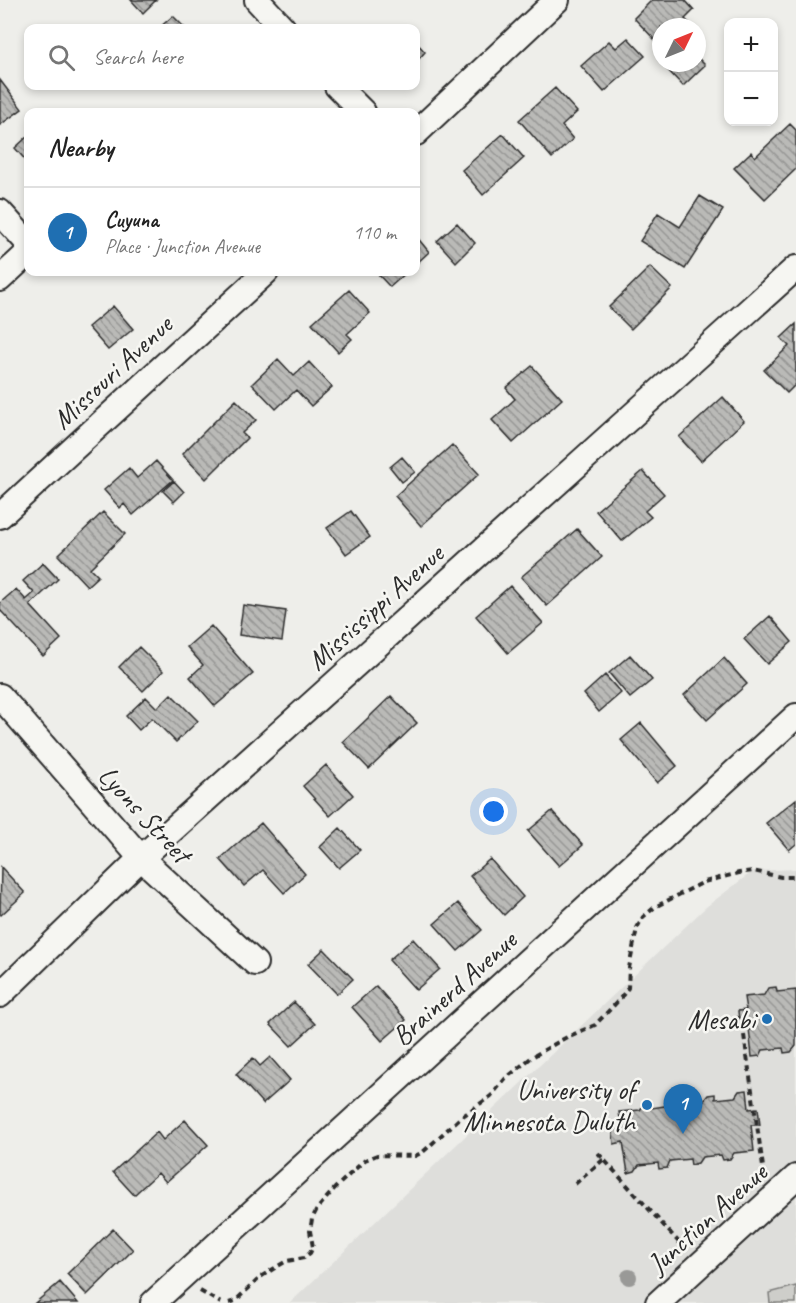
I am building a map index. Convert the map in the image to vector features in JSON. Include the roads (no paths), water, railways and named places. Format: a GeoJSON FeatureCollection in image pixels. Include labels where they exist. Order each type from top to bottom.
{"type":"FeatureCollection","features":[{"type":"Feature","properties":{"kind":"street"},"geometry":{"type":"LineString","coordinates":[[257,0],[280,24]]}},
{"type":"Feature","properties":{"kind":"street"},"geometry":{"type":"LineString","coordinates":[[420,129],[557,0]]}},
{"type":"Feature","properties":{"kind":"street"},"geometry":{"type":"LineString","coordinates":[[341,90],[359,108]]}},
{"type":"Feature","properties":{"kind":"street"},"geometry":{"type":"LineString","coordinates":[[0,212],[24,239]]}},
{"type":"Feature","properties":{"kind":"street"},"geometry":{"type":"LineString","coordinates":[[0,279],[24,258]]}},
{"type":"Feature","properties":{"kind":"street","name":"Mississippi Avenue"},"geometry":{"type":"LineString","coordinates":[[0,995],[141,858],[796,268]]}},
{"type":"Feature","properties":{"kind":"street","name":"Missouri Avenue"},"geometry":{"type":"LineString","coordinates":[[0,516],[262,276]]}},
{"type":"Feature","properties":{"kind":"street","name":"Lyons Street"},"geometry":{"type":"LineString","coordinates":[[0,696],[141,858],[255,963]]}},
{"type":"Feature","properties":{"kind":"street","name":"Brainerd Avenue"},"geometry":{"type":"LineString","coordinates":[[153,1303],[796,716]]}},
{"type":"Feature","properties":{"kind":"street","name":"Junction Avenue"},"geometry":{"type":"LineString","coordinates":[[658,1303],[796,1177]]}},
{"type":"Feature","properties":{"kind":"place","name":"Mesabi"},"geometry":{"type":"Point","coordinates":[767,1019]}},
{"type":"Feature","properties":{"kind":"place","name":"University of Minnesota Duluth"},"geometry":{"type":"Point","coordinates":[647,1105]}},
{"type":"Feature","properties":{"kind":"place","name":"Cuyuna"},"geometry":{"type":"Point","coordinates":[683,1134]}}]}
